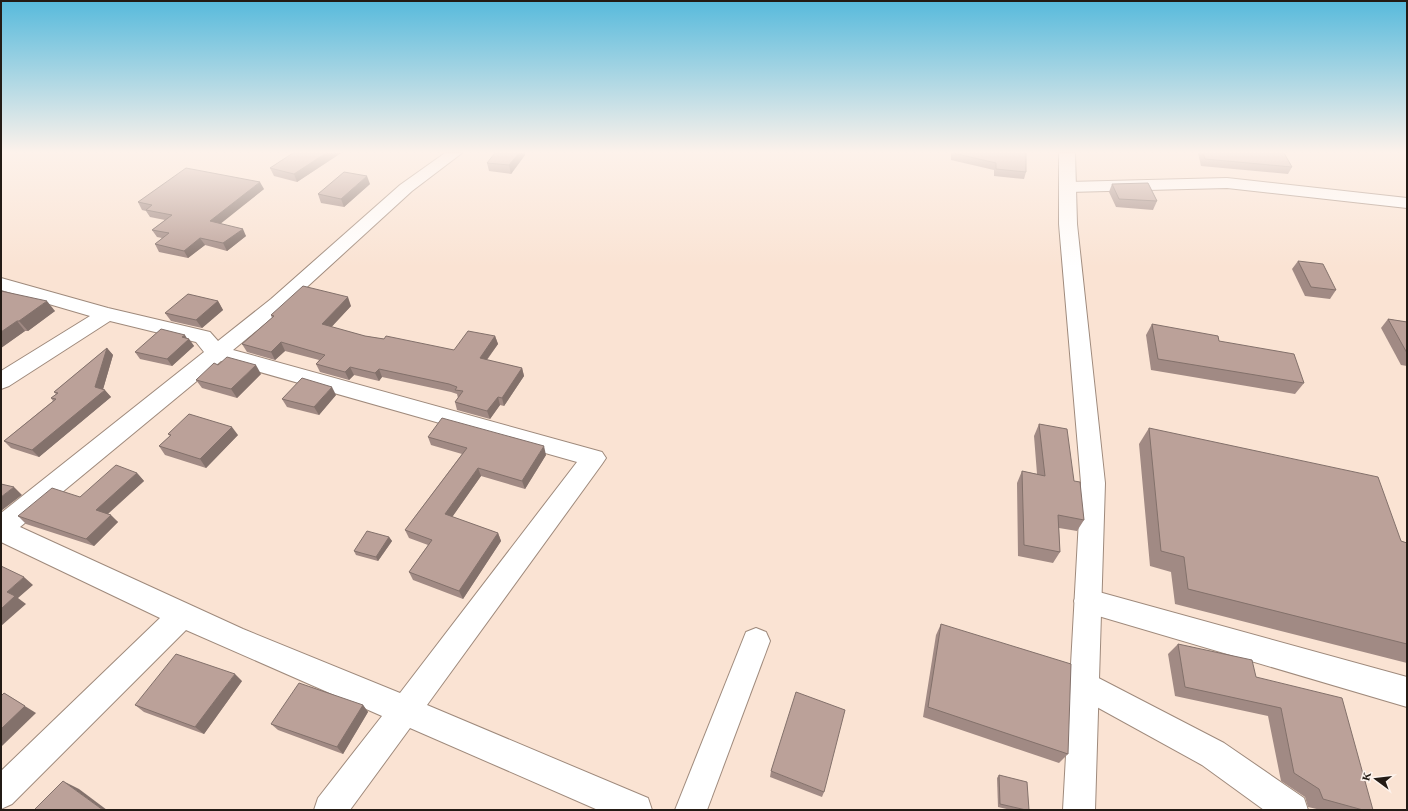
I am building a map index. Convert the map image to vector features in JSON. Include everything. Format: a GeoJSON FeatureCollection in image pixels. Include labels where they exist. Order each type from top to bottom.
{"type":"FeatureCollection","features":[{"type":"Feature","properties":{"kind":"street"},"geometry":{"type":"LineString","coordinates":[[403,191],[278,302],[215,352],[1,529],[233,638],[636,810]]}},
{"type":"Feature","properties":{"kind":"street"},"geometry":{"type":"LineString","coordinates":[[1068,191],[1068,224],[1093,483],[1079,810]]}},
{"type":"Feature","properties":{"kind":"street"},"geometry":{"type":"LineString","coordinates":[[1298,191],[1407,203]]}},
{"type":"Feature","properties":{"kind":"street"},"geometry":{"type":"LineString","coordinates":[[1,284],[107,314],[203,337],[215,352],[594,458],[330,810]]}},
{"type":"Feature","properties":{"kind":"street"},"geometry":{"type":"LineString","coordinates":[[1,381],[107,314]]}},
{"type":"Feature","properties":{"kind":"street"},"geometry":{"type":"LineString","coordinates":[[1088,601],[1407,692]]}},
{"type":"Feature","properties":{"kind":"street"},"geometry":{"type":"LineString","coordinates":[[1,794],[182,615]]}},
{"type":"Feature","properties":{"kind":"street"},"geometry":{"type":"LineString","coordinates":[[691,810],[756,640]]}},
{"type":"Feature","properties":{"kind":"street"},"geometry":{"type":"LineString","coordinates":[[1084,685],[1213,754],[1292,810]]}},
{"type":"Feature","properties":{"kind":"building"},"geometry":{"type":"Polygon","coordinates":[[[154,191],[249,191],[210,221],[243,229],[223,243],[200,238],[184,251],[155,244],[169,233],[152,230],[172,215],[146,210],[152,205],[138,202],[154,191]]]}},
{"type":"Feature","properties":{"kind":"building"},"geometry":{"type":"Polygon","coordinates":[[[322,191],[350,191],[341,199],[318,194],[322,191]]]}},
{"type":"Feature","properties":{"kind":"building"},"geometry":{"type":"Polygon","coordinates":[[[1115,191],[1152,191],[1157,201],[1119,199],[1115,191]]]}},
{"type":"Feature","properties":{"kind":"building"},"geometry":{"type":"Polygon","coordinates":[[[1298,261],[1323,264],[1336,290],[1311,287],[1298,261]]]}},
{"type":"Feature","properties":{"kind":"building"},"geometry":{"type":"Polygon","coordinates":[[[303,286],[348,297],[322,324],[365,336],[384,339],[386,336],[454,350],[468,331],[495,336],[480,358],[522,368],[502,398],[498,397],[487,411],[455,402],[463,391],[455,390],[457,387],[449,384],[379,369],[375,373],[350,367],[345,372],[316,364],[325,355],[281,342],[271,352],[242,344],[274,316],[271,315],[303,286]]]}},
{"type":"Feature","properties":{"kind":"building"},"geometry":{"type":"Polygon","coordinates":[[[1,291],[47,301],[1,332],[1,291]]]}},
{"type":"Feature","properties":{"kind":"building"},"geometry":{"type":"Polygon","coordinates":[[[188,294],[218,301],[196,320],[165,313],[188,294]]]}},
{"type":"Feature","properties":{"kind":"building"},"geometry":{"type":"Polygon","coordinates":[[[1388,319],[1407,322],[1407,353],[1388,319]]]}},
{"type":"Feature","properties":{"kind":"building"},"geometry":{"type":"Polygon","coordinates":[[[1152,324],[1218,336],[1219,341],[1294,354],[1304,383],[1158,359],[1152,324]]]}},
{"type":"Feature","properties":{"kind":"building"},"geometry":{"type":"Polygon","coordinates":[[[161,329],[185,335],[182,337],[189,339],[167,359],[135,352],[161,329]]]}},
{"type":"Feature","properties":{"kind":"building"},"geometry":{"type":"Polygon","coordinates":[[[107,348],[95,387],[105,390],[32,450],[4,441],[56,399],[51,398],[58,393],[54,392],[107,348]]]}},
{"type":"Feature","properties":{"kind":"building"},"geometry":{"type":"Polygon","coordinates":[[[227,357],[256,365],[231,389],[196,380],[214,363],[218,365],[227,357]]]}},
{"type":"Feature","properties":{"kind":"building"},"geometry":{"type":"Polygon","coordinates":[[[302,378],[332,387],[314,407],[282,399],[302,378]]]}},
{"type":"Feature","properties":{"kind":"building"},"geometry":{"type":"Polygon","coordinates":[[[189,414],[232,427],[200,459],[159,446],[171,435],[168,434],[189,414]]]}},
{"type":"Feature","properties":{"kind":"building"},"geometry":{"type":"Polygon","coordinates":[[[442,418],[544,446],[522,481],[478,468],[445,514],[498,533],[459,591],[409,572],[432,540],[405,530],[467,448],[428,437],[442,418]]]}},
{"type":"Feature","properties":{"kind":"building"},"geometry":{"type":"Polygon","coordinates":[[[1039,424],[1067,429],[1074,481],[1080,482],[1084,520],[1058,515],[1060,552],[1024,545],[1022,471],[1045,476],[1039,424]]]}},
{"type":"Feature","properties":{"kind":"building"},"geometry":{"type":"Polygon","coordinates":[[[1149,428],[1378,477],[1401,541],[1407,543],[1407,644],[1188,589],[1184,557],[1161,551],[1149,428]]]}},
{"type":"Feature","properties":{"kind":"building"},"geometry":{"type":"Polygon","coordinates":[[[116,465],[137,473],[96,510],[111,515],[86,539],[18,516],[52,488],[80,497],[116,465]]]}},
{"type":"Feature","properties":{"kind":"building"},"geometry":{"type":"Polygon","coordinates":[[[1,484],[14,487],[1,497],[1,484]]]}},
{"type":"Feature","properties":{"kind":"building"},"geometry":{"type":"Polygon","coordinates":[[[367,531],[389,537],[376,557],[354,551],[367,531]]]}},
{"type":"Feature","properties":{"kind":"building"},"geometry":{"type":"Polygon","coordinates":[[[1,566],[24,577],[7,592],[15,596],[1,609],[1,566]]]}},
{"type":"Feature","properties":{"kind":"building"},"geometry":{"type":"Polygon","coordinates":[[[941,624],[1071,664],[1068,754],[928,707],[941,624]]]}},
{"type":"Feature","properties":{"kind":"building"},"geometry":{"type":"Polygon","coordinates":[[[1178,644],[1252,660],[1256,677],[1342,698],[1373,810],[1363,810],[1323,799],[1319,789],[1294,773],[1281,708],[1185,687],[1178,644]]]}},
{"type":"Feature","properties":{"kind":"building"},"geometry":{"type":"Polygon","coordinates":[[[176,654],[235,674],[195,727],[135,705],[176,654]]]}},
{"type":"Feature","properties":{"kind":"building"},"geometry":{"type":"Polygon","coordinates":[[[299,683],[363,705],[337,747],[271,724],[299,683]]]}},
{"type":"Feature","properties":{"kind":"building"},"geometry":{"type":"Polygon","coordinates":[[[796,692],[845,710],[824,792],[771,771],[796,692]]]}},
{"type":"Feature","properties":{"kind":"building"},"geometry":{"type":"Polygon","coordinates":[[[4,693],[25,706],[1,729],[1,696],[4,693]]]}},
{"type":"Feature","properties":{"kind":"building"},"geometry":{"type":"Polygon","coordinates":[[[999,775],[1027,782],[1029,810],[1000,804],[999,775]]]}},
{"type":"Feature","properties":{"kind":"building"},"geometry":{"type":"Polygon","coordinates":[[[63,781],[103,810],[34,810],[63,781]]]}}]}
